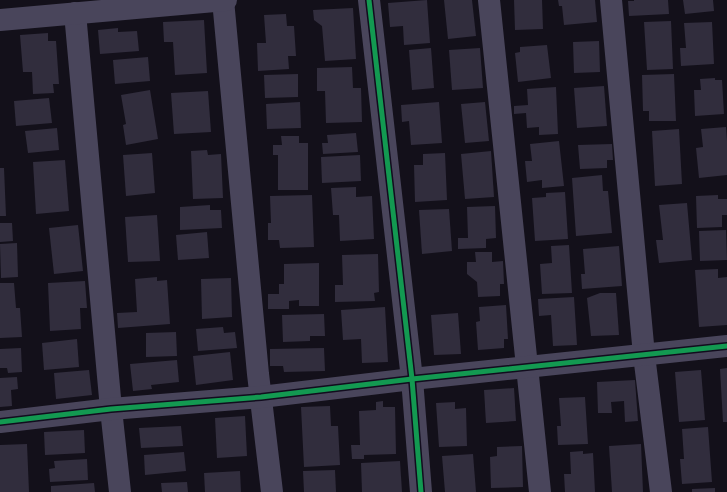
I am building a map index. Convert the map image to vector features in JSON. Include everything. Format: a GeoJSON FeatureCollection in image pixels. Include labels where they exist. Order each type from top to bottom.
{"type":"FeatureCollection","features":[{"type":"Feature","properties":{"kind":"street"},"geometry":{"type":"LineString","coordinates":[[223,0],[261,396],[272,492]]}},
{"type":"Feature","properties":{"kind":"street"},"geometry":{"type":"LineString","coordinates":[[0,20],[226,0]]}},
{"type":"Feature","properties":{"kind":"street"},"geometry":{"type":"LineString","coordinates":[[370,0],[412,379],[421,492]]}},
{"type":"Feature","properties":{"kind":"street"},"geometry":{"type":"LineString","coordinates":[[489,0],[540,492]]}},
{"type":"Feature","properties":{"kind":"street"},"geometry":{"type":"LineString","coordinates":[[611,0],[644,355],[661,492]]}},
{"type":"Feature","properties":{"kind":"street"},"geometry":{"type":"LineString","coordinates":[[75,13],[120,492]]}},
{"type":"Feature","properties":{"kind":"street"},"geometry":{"type":"LineString","coordinates":[[0,422],[111,409],[261,396],[727,346]]}},
{"type":"Feature","properties":{"kind":"building"},"geometry":{"type":"Polygon","coordinates":[[[427,0],[430,43],[404,45],[403,26],[390,27],[388,3],[427,0]]]}},
{"type":"Feature","properties":{"kind":"building"},"geometry":{"type":"Polygon","coordinates":[[[444,0],[472,0],[476,36],[448,39],[444,0]]]}},
{"type":"Feature","properties":{"kind":"building"},"geometry":{"type":"Polygon","coordinates":[[[514,0],[542,0],[543,29],[515,30],[514,0]]]}},
{"type":"Feature","properties":{"kind":"building"},"geometry":{"type":"Polygon","coordinates":[[[558,0],[595,0],[597,22],[564,25],[562,6],[559,6],[558,0]]]}},
{"type":"Feature","properties":{"kind":"building"},"geometry":{"type":"Polygon","coordinates":[[[668,0],[669,14],[629,16],[628,1],[668,0]]]}},
{"type":"Feature","properties":{"kind":"building"},"geometry":{"type":"Polygon","coordinates":[[[683,0],[713,0],[714,11],[685,14],[683,0]]]}},
{"type":"Feature","properties":{"kind":"building"},"geometry":{"type":"Polygon","coordinates":[[[353,8],[356,59],[325,61],[322,26],[314,20],[313,10],[353,8]]]}},
{"type":"Feature","properties":{"kind":"building"},"geometry":{"type":"Polygon","coordinates":[[[286,14],[287,26],[294,26],[296,56],[288,56],[289,69],[258,71],[257,43],[266,43],[264,15],[286,14]]]}},
{"type":"Feature","properties":{"kind":"building"},"geometry":{"type":"Polygon","coordinates":[[[204,20],[207,73],[175,75],[173,42],[164,42],[163,22],[204,20]]]}},
{"type":"Feature","properties":{"kind":"building"},"geometry":{"type":"Polygon","coordinates":[[[671,21],[673,69],[647,70],[644,22],[671,21]]]}},
{"type":"Feature","properties":{"kind":"building"},"geometry":{"type":"Polygon","coordinates":[[[712,22],[714,64],[681,66],[680,48],[686,48],[684,23],[712,22]]]}},
{"type":"Feature","properties":{"kind":"building"},"geometry":{"type":"Polygon","coordinates":[[[118,28],[118,32],[137,31],[139,51],[100,54],[98,30],[118,28]]]}},
{"type":"Feature","properties":{"kind":"building"},"geometry":{"type":"Polygon","coordinates":[[[48,33],[48,41],[56,41],[59,84],[53,84],[54,93],[33,94],[32,72],[23,72],[20,35],[48,33]]]}},
{"type":"Feature","properties":{"kind":"building"},"geometry":{"type":"Polygon","coordinates":[[[599,41],[600,72],[574,73],[573,42],[599,41]]]}},
{"type":"Feature","properties":{"kind":"building"},"geometry":{"type":"Polygon","coordinates":[[[547,45],[551,78],[518,82],[515,53],[520,52],[520,47],[547,45]]]}},
{"type":"Feature","properties":{"kind":"building"},"geometry":{"type":"Polygon","coordinates":[[[431,48],[434,88],[412,90],[409,50],[431,48]]]}},
{"type":"Feature","properties":{"kind":"building"},"geometry":{"type":"Polygon","coordinates":[[[480,48],[483,88],[452,90],[449,50],[480,48]]]}},
{"type":"Feature","properties":{"kind":"building"},"geometry":{"type":"Polygon","coordinates":[[[148,57],[150,81],[115,84],[113,60],[148,57]]]}},
{"type":"Feature","properties":{"kind":"building"},"geometry":{"type":"Polygon","coordinates":[[[352,67],[353,88],[361,88],[362,122],[326,123],[325,91],[317,91],[317,68],[352,67]]]}},
{"type":"Feature","properties":{"kind":"building"},"geometry":{"type":"Polygon","coordinates":[[[298,74],[298,97],[265,98],[264,75],[298,74]]]}},
{"type":"Feature","properties":{"kind":"building"},"geometry":{"type":"Polygon","coordinates":[[[674,74],[676,121],[649,121],[649,111],[643,111],[642,75],[674,74]]]}},
{"type":"Feature","properties":{"kind":"building"},"geometry":{"type":"Polygon","coordinates":[[[715,78],[715,80],[722,80],[724,114],[695,116],[694,90],[701,90],[700,79],[715,78]]]}},
{"type":"Feature","properties":{"kind":"building"},"geometry":{"type":"Polygon","coordinates":[[[604,86],[607,126],[577,128],[574,88],[604,86]]]}},
{"type":"Feature","properties":{"kind":"building"},"geometry":{"type":"Polygon","coordinates":[[[556,87],[558,134],[539,135],[539,127],[527,128],[526,113],[514,114],[514,106],[528,105],[527,89],[556,87]]]}},
{"type":"Feature","properties":{"kind":"building"},"geometry":{"type":"Polygon","coordinates":[[[150,90],[158,139],[126,145],[123,125],[126,124],[121,95],[150,90]]]}},
{"type":"Feature","properties":{"kind":"building"},"geometry":{"type":"Polygon","coordinates":[[[208,91],[211,132],[174,134],[171,93],[208,91]]]}},
{"type":"Feature","properties":{"kind":"building"},"geometry":{"type":"Polygon","coordinates":[[[49,98],[52,123],[16,126],[14,101],[49,98]]]}},
{"type":"Feature","properties":{"kind":"building"},"geometry":{"type":"Polygon","coordinates":[[[300,102],[301,128],[267,129],[266,104],[300,102]]]}},
{"type":"Feature","properties":{"kind":"building"},"geometry":{"type":"Polygon","coordinates":[[[439,102],[442,143],[411,145],[409,121],[402,122],[401,105],[439,102]]]}},
{"type":"Feature","properties":{"kind":"building"},"geometry":{"type":"Polygon","coordinates":[[[485,102],[489,141],[465,143],[461,104],[485,102]]]}},
{"type":"Feature","properties":{"kind":"building"},"geometry":{"type":"Polygon","coordinates":[[[726,127],[727,175],[699,178],[696,148],[703,147],[701,129],[726,127]]]}},
{"type":"Feature","properties":{"kind":"building"},"geometry":{"type":"Polygon","coordinates":[[[57,128],[59,150],[28,153],[25,131],[57,128]]]}},
{"type":"Feature","properties":{"kind":"building"},"geometry":{"type":"Polygon","coordinates":[[[679,129],[682,184],[655,186],[652,131],[679,129]]]}},
{"type":"Feature","properties":{"kind":"building"},"geometry":{"type":"Polygon","coordinates":[[[356,133],[358,152],[323,154],[322,143],[328,143],[327,135],[356,133]]]}},
{"type":"Feature","properties":{"kind":"building"},"geometry":{"type":"Polygon","coordinates":[[[281,136],[299,136],[299,143],[308,143],[308,190],[278,190],[278,155],[273,155],[273,145],[282,145],[281,136]]]}},
{"type":"Feature","properties":{"kind":"building"},"geometry":{"type":"Polygon","coordinates":[[[559,141],[564,186],[542,188],[542,180],[527,182],[525,161],[532,161],[530,144],[559,141]]]}},
{"type":"Feature","properties":{"kind":"building"},"geometry":{"type":"Polygon","coordinates":[[[612,144],[613,160],[607,160],[607,168],[580,169],[578,145],[612,144]]]}},
{"type":"Feature","properties":{"kind":"building"},"geometry":{"type":"Polygon","coordinates":[[[207,150],[208,155],[221,154],[223,198],[193,199],[191,151],[207,150]]]}},
{"type":"Feature","properties":{"kind":"building"},"geometry":{"type":"Polygon","coordinates":[[[491,151],[494,197],[465,199],[461,154],[491,151]]]}},
{"type":"Feature","properties":{"kind":"building"},"geometry":{"type":"Polygon","coordinates":[[[152,153],[155,193],[126,196],[123,155],[152,153]]]}},
{"type":"Feature","properties":{"kind":"building"},"geometry":{"type":"Polygon","coordinates":[[[445,153],[447,200],[415,202],[414,165],[423,165],[423,154],[445,153]]]}},
{"type":"Feature","properties":{"kind":"building"},"geometry":{"type":"Polygon","coordinates":[[[360,155],[361,181],[322,183],[321,157],[360,155]]]}},
{"type":"Feature","properties":{"kind":"building"},"geometry":{"type":"Polygon","coordinates":[[[65,160],[69,211],[36,214],[33,162],[65,160]]]}},
{"type":"Feature","properties":{"kind":"building"},"geometry":{"type":"Polygon","coordinates":[[[0,168],[4,168],[6,216],[0,216],[0,168]]]}},
{"type":"Feature","properties":{"kind":"building"},"geometry":{"type":"Polygon","coordinates":[[[602,175],[603,191],[608,191],[612,233],[576,236],[572,178],[602,175]]]}},
{"type":"Feature","properties":{"kind":"building"},"geometry":{"type":"Polygon","coordinates":[[[356,187],[356,197],[372,196],[374,239],[340,241],[339,215],[333,215],[331,188],[356,187]]]}},
{"type":"Feature","properties":{"kind":"building"},"geometry":{"type":"Polygon","coordinates":[[[565,192],[568,239],[535,241],[532,198],[546,197],[546,193],[565,192]]]}},
{"type":"Feature","properties":{"kind":"building"},"geometry":{"type":"Polygon","coordinates":[[[312,195],[314,247],[280,248],[279,240],[268,240],[268,223],[271,223],[270,196],[312,195]]]}},
{"type":"Feature","properties":{"kind":"building"},"geometry":{"type":"Polygon","coordinates":[[[718,195],[718,199],[727,199],[727,215],[722,215],[722,227],[697,228],[696,196],[718,195]]]}},
{"type":"Feature","properties":{"kind":"building"},"geometry":{"type":"Polygon","coordinates":[[[687,203],[692,260],[659,263],[656,240],[663,240],[659,205],[687,203]]]}},
{"type":"Feature","properties":{"kind":"building"},"geometry":{"type":"Polygon","coordinates":[[[210,205],[210,210],[221,210],[222,228],[180,230],[180,207],[210,205]]]}},
{"type":"Feature","properties":{"kind":"building"},"geometry":{"type":"Polygon","coordinates":[[[495,206],[496,238],[486,239],[486,248],[458,249],[458,238],[468,238],[467,207],[495,206]]]}},
{"type":"Feature","properties":{"kind":"building"},"geometry":{"type":"Polygon","coordinates":[[[449,209],[452,251],[422,254],[419,210],[449,209]]]}},
{"type":"Feature","properties":{"kind":"building"},"geometry":{"type":"Polygon","coordinates":[[[157,215],[160,261],[128,262],[125,217],[157,215]]]}},
{"type":"Feature","properties":{"kind":"building"},"geometry":{"type":"Polygon","coordinates":[[[0,223],[12,223],[13,241],[0,242],[0,223]]]}},
{"type":"Feature","properties":{"kind":"building"},"geometry":{"type":"Polygon","coordinates":[[[78,225],[83,271],[54,274],[49,228],[78,225]]]}},
{"type":"Feature","properties":{"kind":"building"},"geometry":{"type":"Polygon","coordinates":[[[726,230],[727,260],[700,261],[699,231],[726,230]]]}},
{"type":"Feature","properties":{"kind":"building"},"geometry":{"type":"Polygon","coordinates":[[[207,232],[209,258],[178,260],[176,235],[207,232]]]}},
{"type":"Feature","properties":{"kind":"building"},"geometry":{"type":"Polygon","coordinates":[[[17,243],[18,277],[1,278],[0,244],[17,243]]]}},
{"type":"Feature","properties":{"kind":"building"},"geometry":{"type":"Polygon","coordinates":[[[569,245],[572,293],[542,294],[540,264],[552,263],[551,246],[569,245]]]}},
{"type":"Feature","properties":{"kind":"building"},"geometry":{"type":"Polygon","coordinates":[[[619,246],[622,286],[582,289],[581,274],[585,274],[583,249],[619,246]]]}},
{"type":"Feature","properties":{"kind":"building"},"geometry":{"type":"Polygon","coordinates":[[[475,252],[492,252],[492,262],[503,261],[504,284],[500,284],[500,296],[478,297],[477,282],[467,274],[467,262],[476,262],[475,252]]]}},
{"type":"Feature","properties":{"kind":"building"},"geometry":{"type":"Polygon","coordinates":[[[378,254],[379,292],[374,293],[375,301],[335,302],[335,285],[343,285],[342,255],[378,254]]]}},
{"type":"Feature","properties":{"kind":"building"},"geometry":{"type":"Polygon","coordinates":[[[319,263],[319,306],[299,306],[299,300],[289,301],[289,309],[268,309],[268,294],[279,294],[279,284],[284,284],[284,264],[319,263]]]}},
{"type":"Feature","properties":{"kind":"building"},"geometry":{"type":"Polygon","coordinates":[[[718,269],[718,278],[727,277],[727,325],[699,327],[695,270],[718,269]]]}},
{"type":"Feature","properties":{"kind":"building"},"geometry":{"type":"Polygon","coordinates":[[[157,277],[157,281],[167,280],[170,324],[118,328],[117,313],[137,312],[135,279],[157,277]]]}},
{"type":"Feature","properties":{"kind":"building"},"geometry":{"type":"Polygon","coordinates":[[[231,278],[232,317],[202,319],[201,279],[231,278]]]}},
{"type":"Feature","properties":{"kind":"building"},"geometry":{"type":"Polygon","coordinates":[[[85,281],[87,308],[80,308],[81,329],[50,331],[48,283],[85,281]]]}},
{"type":"Feature","properties":{"kind":"building"},"geometry":{"type":"Polygon","coordinates":[[[0,283],[14,283],[16,308],[20,308],[22,337],[0,338],[0,283]]]}},
{"type":"Feature","properties":{"kind":"building"},"geometry":{"type":"Polygon","coordinates":[[[600,293],[616,293],[619,335],[591,336],[587,298],[600,293]]]}},
{"type":"Feature","properties":{"kind":"building"},"geometry":{"type":"Polygon","coordinates":[[[574,297],[577,345],[553,346],[551,315],[539,316],[538,299],[574,297]]]}},
{"type":"Feature","properties":{"kind":"building"},"geometry":{"type":"Polygon","coordinates":[[[506,305],[508,339],[504,339],[504,348],[478,350],[476,322],[480,321],[479,307],[506,305]]]}},
{"type":"Feature","properties":{"kind":"building"},"geometry":{"type":"Polygon","coordinates":[[[385,307],[388,362],[362,363],[361,339],[343,340],[341,310],[385,307]]]}},
{"type":"Feature","properties":{"kind":"building"},"geometry":{"type":"Polygon","coordinates":[[[458,313],[461,354],[434,355],[431,315],[458,313]]]}},
{"type":"Feature","properties":{"kind":"building"},"geometry":{"type":"Polygon","coordinates":[[[324,314],[325,336],[310,336],[310,341],[283,342],[282,315],[324,314]]]}},
{"type":"Feature","properties":{"kind":"building"},"geometry":{"type":"Polygon","coordinates":[[[223,327],[224,333],[235,332],[237,348],[198,351],[196,329],[223,327]]]}},
{"type":"Feature","properties":{"kind":"building"},"geometry":{"type":"Polygon","coordinates":[[[176,332],[177,356],[146,357],[146,333],[176,332]]]}},
{"type":"Feature","properties":{"kind":"building"},"geometry":{"type":"Polygon","coordinates":[[[77,339],[79,367],[44,370],[42,343],[77,339]]]}},
{"type":"Feature","properties":{"kind":"building"},"geometry":{"type":"Polygon","coordinates":[[[21,348],[22,372],[8,373],[7,368],[0,368],[0,349],[21,348]]]}},
{"type":"Feature","properties":{"kind":"building"},"geometry":{"type":"Polygon","coordinates":[[[324,348],[325,371],[284,372],[283,366],[270,366],[270,349],[324,348]]]}},
{"type":"Feature","properties":{"kind":"building"},"geometry":{"type":"Polygon","coordinates":[[[230,352],[233,380],[196,385],[193,356],[230,352]]]}},
{"type":"Feature","properties":{"kind":"building"},"geometry":{"type":"Polygon","coordinates":[[[177,360],[179,382],[151,385],[152,389],[133,391],[130,364],[177,360]]]}},
{"type":"Feature","properties":{"kind":"building"},"geometry":{"type":"Polygon","coordinates":[[[727,368],[727,422],[723,422],[720,369],[727,368]]]}},
{"type":"Feature","properties":{"kind":"building"},"geometry":{"type":"Polygon","coordinates":[[[89,370],[92,395],[56,399],[54,373],[89,370]]]}},
{"type":"Feature","properties":{"kind":"building"},"geometry":{"type":"Polygon","coordinates":[[[701,370],[705,420],[679,422],[675,372],[701,370]]]}},
{"type":"Feature","properties":{"kind":"building"},"geometry":{"type":"Polygon","coordinates":[[[17,377],[18,389],[11,390],[12,406],[0,407],[0,378],[17,377]]]}},
{"type":"Feature","properties":{"kind":"building"},"geometry":{"type":"Polygon","coordinates":[[[635,380],[638,421],[625,422],[624,401],[611,402],[612,413],[598,413],[597,382],[635,380]]]}},
{"type":"Feature","properties":{"kind":"building"},"geometry":{"type":"Polygon","coordinates":[[[514,388],[516,421],[486,423],[484,390],[514,388]]]}},
{"type":"Feature","properties":{"kind":"building"},"geometry":{"type":"Polygon","coordinates":[[[585,397],[588,444],[558,445],[557,426],[561,426],[559,398],[585,397]]]}},
{"type":"Feature","properties":{"kind":"building"},"geometry":{"type":"Polygon","coordinates":[[[383,401],[383,407],[395,407],[396,454],[364,455],[364,459],[352,459],[351,445],[360,445],[359,411],[376,410],[376,402],[383,401]]]}},
{"type":"Feature","properties":{"kind":"building"},"geometry":{"type":"Polygon","coordinates":[[[455,402],[455,409],[466,408],[467,446],[439,447],[436,403],[455,402]]]}},
{"type":"Feature","properties":{"kind":"building"},"geometry":{"type":"Polygon","coordinates":[[[330,406],[331,426],[338,426],[340,465],[304,467],[301,407],[330,406]]]}},
{"type":"Feature","properties":{"kind":"building"},"geometry":{"type":"Polygon","coordinates":[[[245,416],[247,456],[217,458],[215,418],[245,416]]]}},
{"type":"Feature","properties":{"kind":"building"},"geometry":{"type":"Polygon","coordinates":[[[181,426],[183,446],[141,448],[139,428],[181,426]]]}},
{"type":"Feature","properties":{"kind":"building"},"geometry":{"type":"Polygon","coordinates":[[[708,427],[712,482],[682,484],[680,459],[684,459],[682,429],[708,427]]]}},
{"type":"Feature","properties":{"kind":"building"},"geometry":{"type":"Polygon","coordinates":[[[84,430],[85,453],[45,455],[44,432],[84,430]]]}},
{"type":"Feature","properties":{"kind":"building"},"geometry":{"type":"Polygon","coordinates":[[[27,444],[29,492],[0,492],[0,445],[27,444]]]}},
{"type":"Feature","properties":{"kind":"building"},"geometry":{"type":"Polygon","coordinates":[[[641,444],[643,492],[612,492],[609,446],[641,444]]]}},
{"type":"Feature","properties":{"kind":"building"},"geometry":{"type":"Polygon","coordinates":[[[522,446],[523,487],[491,488],[490,457],[497,456],[497,447],[522,446]]]}},
{"type":"Feature","properties":{"kind":"building"},"geometry":{"type":"Polygon","coordinates":[[[583,451],[583,454],[593,453],[595,492],[565,492],[564,474],[571,474],[570,452],[583,451]]]}},
{"type":"Feature","properties":{"kind":"building"},"geometry":{"type":"Polygon","coordinates":[[[184,452],[186,471],[145,475],[144,455],[184,452]]]}},
{"type":"Feature","properties":{"kind":"building"},"geometry":{"type":"Polygon","coordinates":[[[473,454],[476,492],[445,492],[442,456],[473,454]]]}},
{"type":"Feature","properties":{"kind":"building"},"geometry":{"type":"Polygon","coordinates":[[[87,459],[88,480],[50,482],[49,469],[55,468],[54,461],[87,459]]]}},
{"type":"Feature","properties":{"kind":"building"},"geometry":{"type":"Polygon","coordinates":[[[400,461],[402,492],[362,492],[361,463],[400,461]]]}},
{"type":"Feature","properties":{"kind":"building"},"geometry":{"type":"Polygon","coordinates":[[[335,470],[336,492],[304,492],[303,471],[335,470]]]}},
{"type":"Feature","properties":{"kind":"building"},"geometry":{"type":"Polygon","coordinates":[[[240,471],[241,492],[205,492],[204,473],[240,471]]]}},
{"type":"Feature","properties":{"kind":"building"},"geometry":{"type":"Polygon","coordinates":[[[187,482],[188,492],[162,492],[161,483],[187,482]]]}},
{"type":"Feature","properties":{"kind":"building"},"geometry":{"type":"Polygon","coordinates":[[[94,483],[95,492],[51,492],[51,486],[94,483]]]}},
{"type":"Feature","properties":{"kind":"building"},"geometry":{"type":"Polygon","coordinates":[[[715,488],[715,492],[692,492],[692,489],[715,488]]]}},
{"type":"Feature","properties":{"kind":"cycle path"},"geometry":{"type":"LineString","coordinates":[[369,0],[412,379],[421,492]]}},
{"type":"Feature","properties":{"kind":"cycle path"},"geometry":{"type":"LineString","coordinates":[[0,422],[111,409],[261,397],[412,379],[727,346]]}}]}
